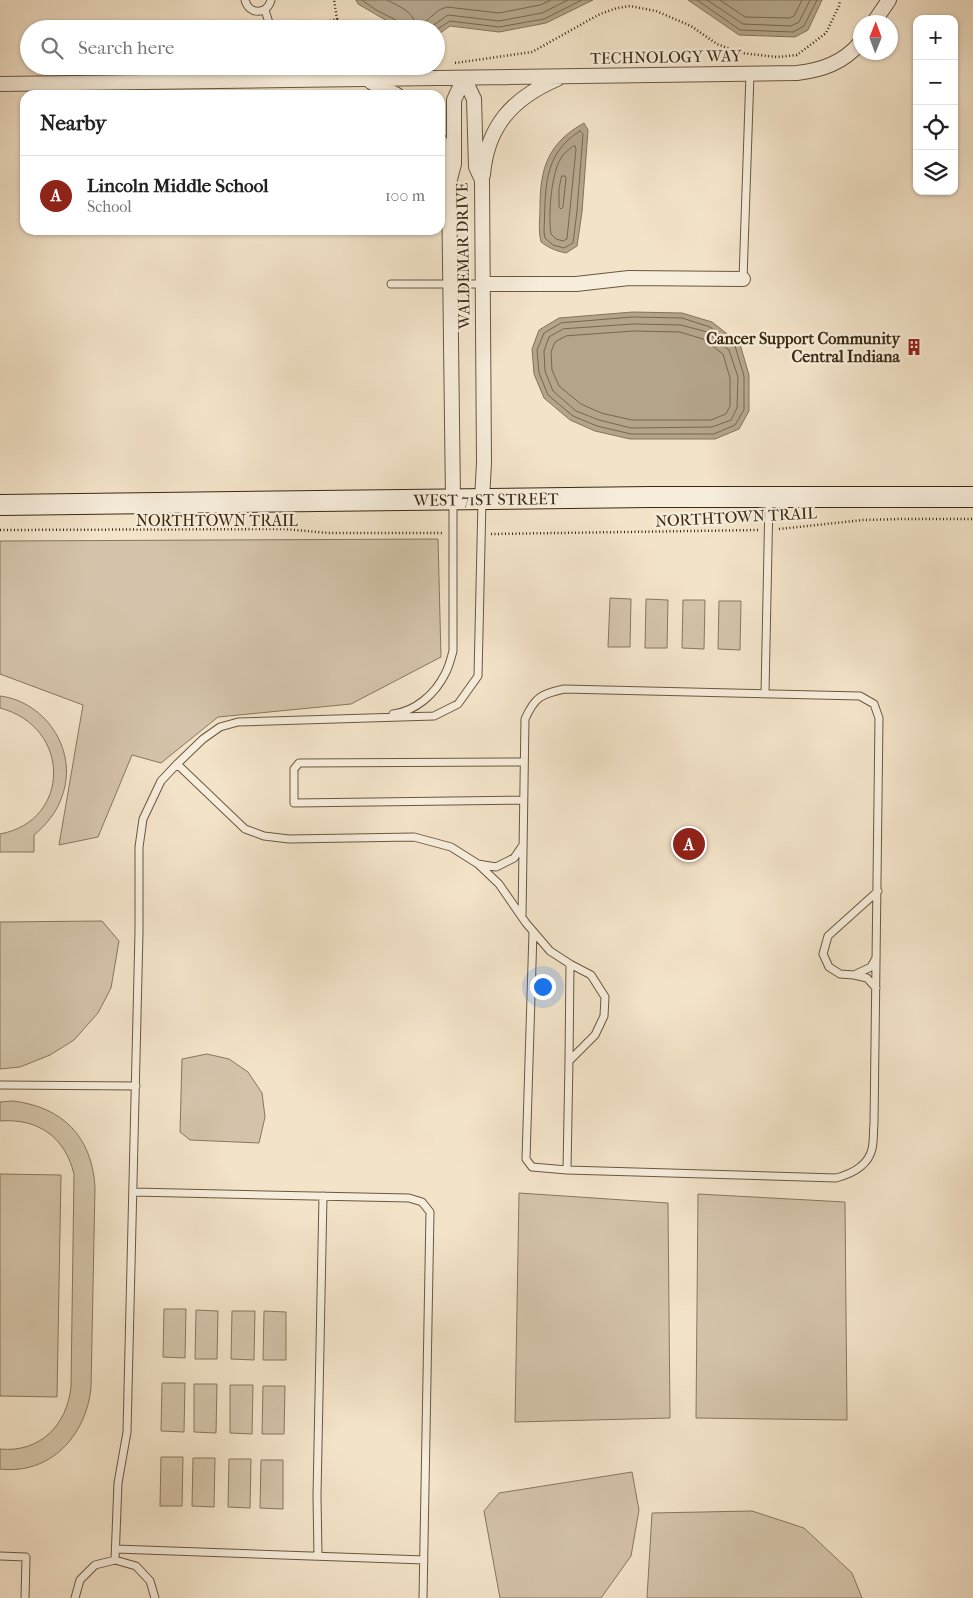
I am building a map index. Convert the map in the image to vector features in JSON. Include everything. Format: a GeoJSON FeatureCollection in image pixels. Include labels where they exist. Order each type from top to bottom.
{"type":"FeatureCollection","features":[{"type":"Feature","properties":{"kind":"main road","name":"WEST 71ST STREET"},"geometry":{"type":"LineString","coordinates":[[0,505],[769,496],[973,497]]}},
{"type":"Feature","properties":{"kind":"street"},"geometry":{"type":"LineString","coordinates":[[879,15],[889,0]]}},
{"type":"Feature","properties":{"kind":"street","name":"TECHNOLOGY WAY"},"geometry":{"type":"LineString","coordinates":[[0,84],[797,73],[822,68],[840,61],[853,51]]}},
{"type":"Feature","properties":{"kind":"street"},"geometry":{"type":"LineString","coordinates":[[482,180],[488,145],[513,106],[544,85],[563,77]]}},
{"type":"Feature","properties":{"kind":"street","name":"WALDEMAR DRIVE"},"geometry":{"type":"LineString","coordinates":[[464,78],[474,99],[476,167],[482,180],[484,463],[482,499]]}},
{"type":"Feature","properties":{"kind":"street","name":"WALDEMAR DRIVE"},"geometry":{"type":"LineString","coordinates":[[453,499],[449,183],[454,164],[454,100],[464,78]]}},
{"type":"Feature","properties":{"kind":"street"},"geometry":{"type":"LineString","coordinates":[[363,80],[388,90]]}},
{"type":"Feature","properties":{"kind":"street"},"geometry":{"type":"LineString","coordinates":[[445,164],[449,183]]}},
{"type":"Feature","properties":{"kind":"street"},"geometry":{"type":"LineString","coordinates":[[482,284],[576,284],[629,278],[743,279]]}},
{"type":"Feature","properties":{"kind":"lane"},"geometry":{"type":"LineString","coordinates":[[245,0],[246,5],[251,10],[258,12],[265,10],[270,5],[271,0]]}},
{"type":"Feature","properties":{"kind":"lane"},"geometry":{"type":"LineString","coordinates":[[265,10],[268,20]]}},
{"type":"Feature","properties":{"kind":"lane"},"geometry":{"type":"LineString","coordinates":[[743,279],[750,74]]}},
{"type":"Feature","properties":{"kind":"lane"},"geometry":{"type":"LineString","coordinates":[[273,75],[273,80]]}},
{"type":"Feature","properties":{"kind":"lane"},"geometry":{"type":"LineString","coordinates":[[391,284],[482,284]]}},
{"type":"Feature","properties":{"kind":"lane"},"geometry":{"type":"LineString","coordinates":[[765,693],[769,496]]}},
{"type":"Feature","properties":{"kind":"lane"},"geometry":{"type":"LineString","coordinates":[[363,719],[402,713],[426,700],[445,674],[453,651],[453,499]]}},
{"type":"Feature","properties":{"kind":"lane"},"geometry":{"type":"LineString","coordinates":[[116,1560],[118,1483],[127,1432],[136,1086],[139,847],[143,819],[161,781],[203,739],[220,727],[238,722],[434,716],[458,704],[478,676],[482,499]]}},
{"type":"Feature","properties":{"kind":"lane"},"geometry":{"type":"LineString","coordinates":[[522,917],[525,719],[532,703],[546,693],[564,689],[860,696],[874,704],[879,718],[874,1124],[872,1150],[863,1164],[850,1174],[836,1178],[567,1170],[532,1167],[526,1159],[533,932]]}},
{"type":"Feature","properties":{"kind":"lane"},"geometry":{"type":"LineString","coordinates":[[523,800],[294,803],[294,769],[299,763],[524,762]]}},
{"type":"Feature","properties":{"kind":"lane"},"geometry":{"type":"LineString","coordinates":[[177,764],[246,829],[264,836],[289,839],[414,837],[451,847],[478,864],[499,884],[533,932],[550,951],[591,975],[605,997],[604,1016],[595,1035],[569,1060]]}},
{"type":"Feature","properties":{"kind":"lane"},"geometry":{"type":"LineString","coordinates":[[478,864],[496,867],[514,858],[523,845]]}},
{"type":"Feature","properties":{"kind":"lane"},"geometry":{"type":"LineString","coordinates":[[876,988],[867,978],[840,974],[829,967],[823,954],[828,936],[878,891]]}},
{"type":"Feature","properties":{"kind":"lane"},"geometry":{"type":"LineString","coordinates":[[854,975],[871,967],[877,958]]}},
{"type":"Feature","properties":{"kind":"lane"},"geometry":{"type":"LineString","coordinates":[[567,1170],[570,964]]}},
{"type":"Feature","properties":{"kind":"lane"},"geometry":{"type":"LineString","coordinates":[[0,1085],[136,1086]]}},
{"type":"Feature","properties":{"kind":"lane"},"geometry":{"type":"LineString","coordinates":[[133,1192],[409,1198],[422,1202],[430,1212],[423,1598]]}},
{"type":"Feature","properties":{"kind":"lane"},"geometry":{"type":"LineString","coordinates":[[318,1556],[317,1496],[323,1196]]}},
{"type":"Feature","properties":{"kind":"lane"},"geometry":{"type":"LineString","coordinates":[[116,1549],[424,1560]]}},
{"type":"Feature","properties":{"kind":"lane"},"geometry":{"type":"LineString","coordinates":[[0,1556],[26,1557],[25,1598]]}},
{"type":"Feature","properties":{"kind":"lane"},"geometry":{"type":"LineString","coordinates":[[75,1598],[80,1580],[95,1565],[116,1560],[136,1566],[150,1581],[155,1598]]}},
{"type":"Feature","properties":{"kind":"path"},"geometry":{"type":"LineString","coordinates":[[333,20],[337,19],[334,0]]}},
{"type":"Feature","properties":{"kind":"path"},"geometry":{"type":"LineString","coordinates":[[453,64],[532,52],[600,14],[630,6],[656,11],[691,26],[717,44],[741,53],[777,57],[797,54],[826,34],[840,0]]}},
{"type":"Feature","properties":{"kind":"path","name":"NORTHTOWN TRAIL"},"geometry":{"type":"LineString","coordinates":[[481,533],[769,530],[882,520],[973,519]]}},
{"type":"Feature","properties":{"kind":"path","name":"NORTHTOWN TRAIL"},"geometry":{"type":"LineString","coordinates":[[0,530],[285,530],[328,533],[453,533]]}},
{"type":"Feature","properties":{"kind":"shaded area"},"geometry":{"type":"Polygon","coordinates":[[[438,539],[441,657],[351,704],[218,717],[161,763],[132,755],[98,837],[59,845],[83,705],[0,674],[0,541],[438,539]]]}},
{"type":"Feature","properties":{"kind":"shaded area"},"geometry":{"type":"Polygon","coordinates":[[[610,598],[631,599],[630,647],[608,647],[610,598]]]}},
{"type":"Feature","properties":{"kind":"shaded area"},"geometry":{"type":"Polygon","coordinates":[[[646,599],[668,600],[667,648],[645,648],[646,599]]]}},
{"type":"Feature","properties":{"kind":"shaded area"},"geometry":{"type":"Polygon","coordinates":[[[683,600],[705,600],[704,649],[682,648],[683,600]]]}},
{"type":"Feature","properties":{"kind":"shaded area"},"geometry":{"type":"Polygon","coordinates":[[[719,601],[741,601],[740,650],[718,649],[719,601]]]}},
{"type":"Feature","properties":{"kind":"shaded area"},"geometry":{"type":"Polygon","coordinates":[[[0,696],[17,700],[32,708],[45,719],[55,732],[66,764],[66,782],[61,799],[50,818],[34,835],[34,852],[0,852],[0,834],[23,826],[40,812],[50,793],[54,773],[50,753],[40,734],[24,718],[0,708],[0,696]]]}},
{"type":"Feature","properties":{"kind":"shaded area"},"geometry":{"type":"Polygon","coordinates":[[[102,921],[119,941],[111,988],[98,1013],[74,1040],[50,1055],[20,1067],[0,1069],[0,922],[102,921]]]}},
{"type":"Feature","properties":{"kind":"shaded area"},"geometry":{"type":"Polygon","coordinates":[[[207,1054],[229,1059],[248,1072],[262,1093],[265,1117],[259,1143],[190,1140],[180,1132],[182,1059],[207,1054]]]}},
{"type":"Feature","properties":{"kind":"shaded area"},"geometry":{"type":"Polygon","coordinates":[[[13,1101],[31,1104],[46,1110],[72,1128],[81,1139],[93,1169],[95,1187],[91,1388],[88,1406],[82,1422],[62,1449],[49,1459],[35,1466],[18,1469],[0,1469],[0,1449],[14,1449],[27,1446],[49,1434],[64,1413],[71,1387],[74,1174],[64,1150],[48,1132],[26,1123],[0,1121],[0,1102],[13,1101]]]}},
{"type":"Feature","properties":{"kind":"shaded area"},"geometry":{"type":"Polygon","coordinates":[[[0,1174],[61,1175],[57,1397],[0,1396],[0,1174]]]}},
{"type":"Feature","properties":{"kind":"shaded area"},"geometry":{"type":"Polygon","coordinates":[[[519,1193],[668,1203],[670,1418],[515,1422],[519,1193]]]}},
{"type":"Feature","properties":{"kind":"shaded area"},"geometry":{"type":"Polygon","coordinates":[[[698,1194],[845,1202],[847,1420],[696,1418],[698,1194]]]}},
{"type":"Feature","properties":{"kind":"shaded area"},"geometry":{"type":"Polygon","coordinates":[[[164,1309],[186,1309],[185,1358],[163,1357],[164,1309]]]}},
{"type":"Feature","properties":{"kind":"shaded area"},"geometry":{"type":"Polygon","coordinates":[[[196,1310],[218,1311],[217,1359],[195,1359],[196,1310]]]}},
{"type":"Feature","properties":{"kind":"shaded area"},"geometry":{"type":"Polygon","coordinates":[[[232,1311],[255,1311],[254,1360],[231,1359],[232,1311]]]}},
{"type":"Feature","properties":{"kind":"shaded area"},"geometry":{"type":"Polygon","coordinates":[[[264,1311],[286,1312],[286,1360],[263,1360],[264,1311]]]}},
{"type":"Feature","properties":{"kind":"shaded area"},"geometry":{"type":"Polygon","coordinates":[[[162,1383],[185,1383],[184,1432],[161,1431],[162,1383]]]}},
{"type":"Feature","properties":{"kind":"shaded area"},"geometry":{"type":"Polygon","coordinates":[[[194,1384],[217,1384],[216,1433],[194,1432],[194,1384]]]}},
{"type":"Feature","properties":{"kind":"shaded area"},"geometry":{"type":"Polygon","coordinates":[[[230,1385],[253,1385],[252,1434],[230,1433],[230,1385]]]}},
{"type":"Feature","properties":{"kind":"shaded area"},"geometry":{"type":"Polygon","coordinates":[[[263,1386],[285,1386],[284,1434],[262,1434],[263,1386]]]}},
{"type":"Feature","properties":{"kind":"shaded area"},"geometry":{"type":"Polygon","coordinates":[[[161,1457],[183,1457],[182,1506],[160,1506],[161,1457]]]}},
{"type":"Feature","properties":{"kind":"shaded area"},"geometry":{"type":"Polygon","coordinates":[[[193,1458],[215,1458],[214,1507],[192,1506],[193,1458]]]}},
{"type":"Feature","properties":{"kind":"shaded area"},"geometry":{"type":"Polygon","coordinates":[[[229,1459],[251,1459],[250,1508],[228,1507],[229,1459]]]}},
{"type":"Feature","properties":{"kind":"shaded area"},"geometry":{"type":"Polygon","coordinates":[[[261,1460],[283,1460],[283,1509],[260,1508],[261,1460]]]}},
{"type":"Feature","properties":{"kind":"shaded area"},"geometry":{"type":"Polygon","coordinates":[[[632,1472],[639,1510],[631,1556],[601,1598],[500,1598],[484,1511],[499,1493],[632,1472]]]}},
{"type":"Feature","properties":{"kind":"shaded area"},"geometry":{"type":"Polygon","coordinates":[[[752,1511],[804,1528],[852,1573],[862,1598],[647,1598],[652,1513],[752,1511]]]}},
{"type":"Feature","properties":{"kind":"water"},"geometry":{"type":"Polygon","coordinates":[[[356,0],[593,0],[546,23],[499,32],[450,26],[445,30],[445,20],[386,20],[358,4],[356,0]]]}},
{"type":"Feature","properties":{"kind":"water"},"geometry":{"type":"Polygon","coordinates":[[[688,0],[822,0],[808,30],[795,37],[739,35],[688,0]]]}},
{"type":"Feature","properties":{"kind":"water"},"geometry":{"type":"Polygon","coordinates":[[[584,123],[588,130],[582,212],[577,246],[566,253],[553,249],[541,242],[539,224],[540,193],[544,169],[554,148],[562,139],[584,123]]]}},
{"type":"Feature","properties":{"kind":"water"},"geometry":{"type":"Polygon","coordinates":[[[633,312],[682,313],[712,322],[740,344],[749,375],[749,411],[739,429],[715,439],[630,439],[595,431],[570,420],[544,398],[534,374],[532,349],[539,330],[559,318],[633,312]]]}},
{"type":"Feature","properties":{"kind":"place","name":"Cancer Support Community Central Indiana"},"geometry":{"type":"Point","coordinates":[914,347]}},
{"type":"Feature","properties":{"kind":"place","name":"Lincoln Middle School"},"geometry":{"type":"Point","coordinates":[689,844]}}]}
